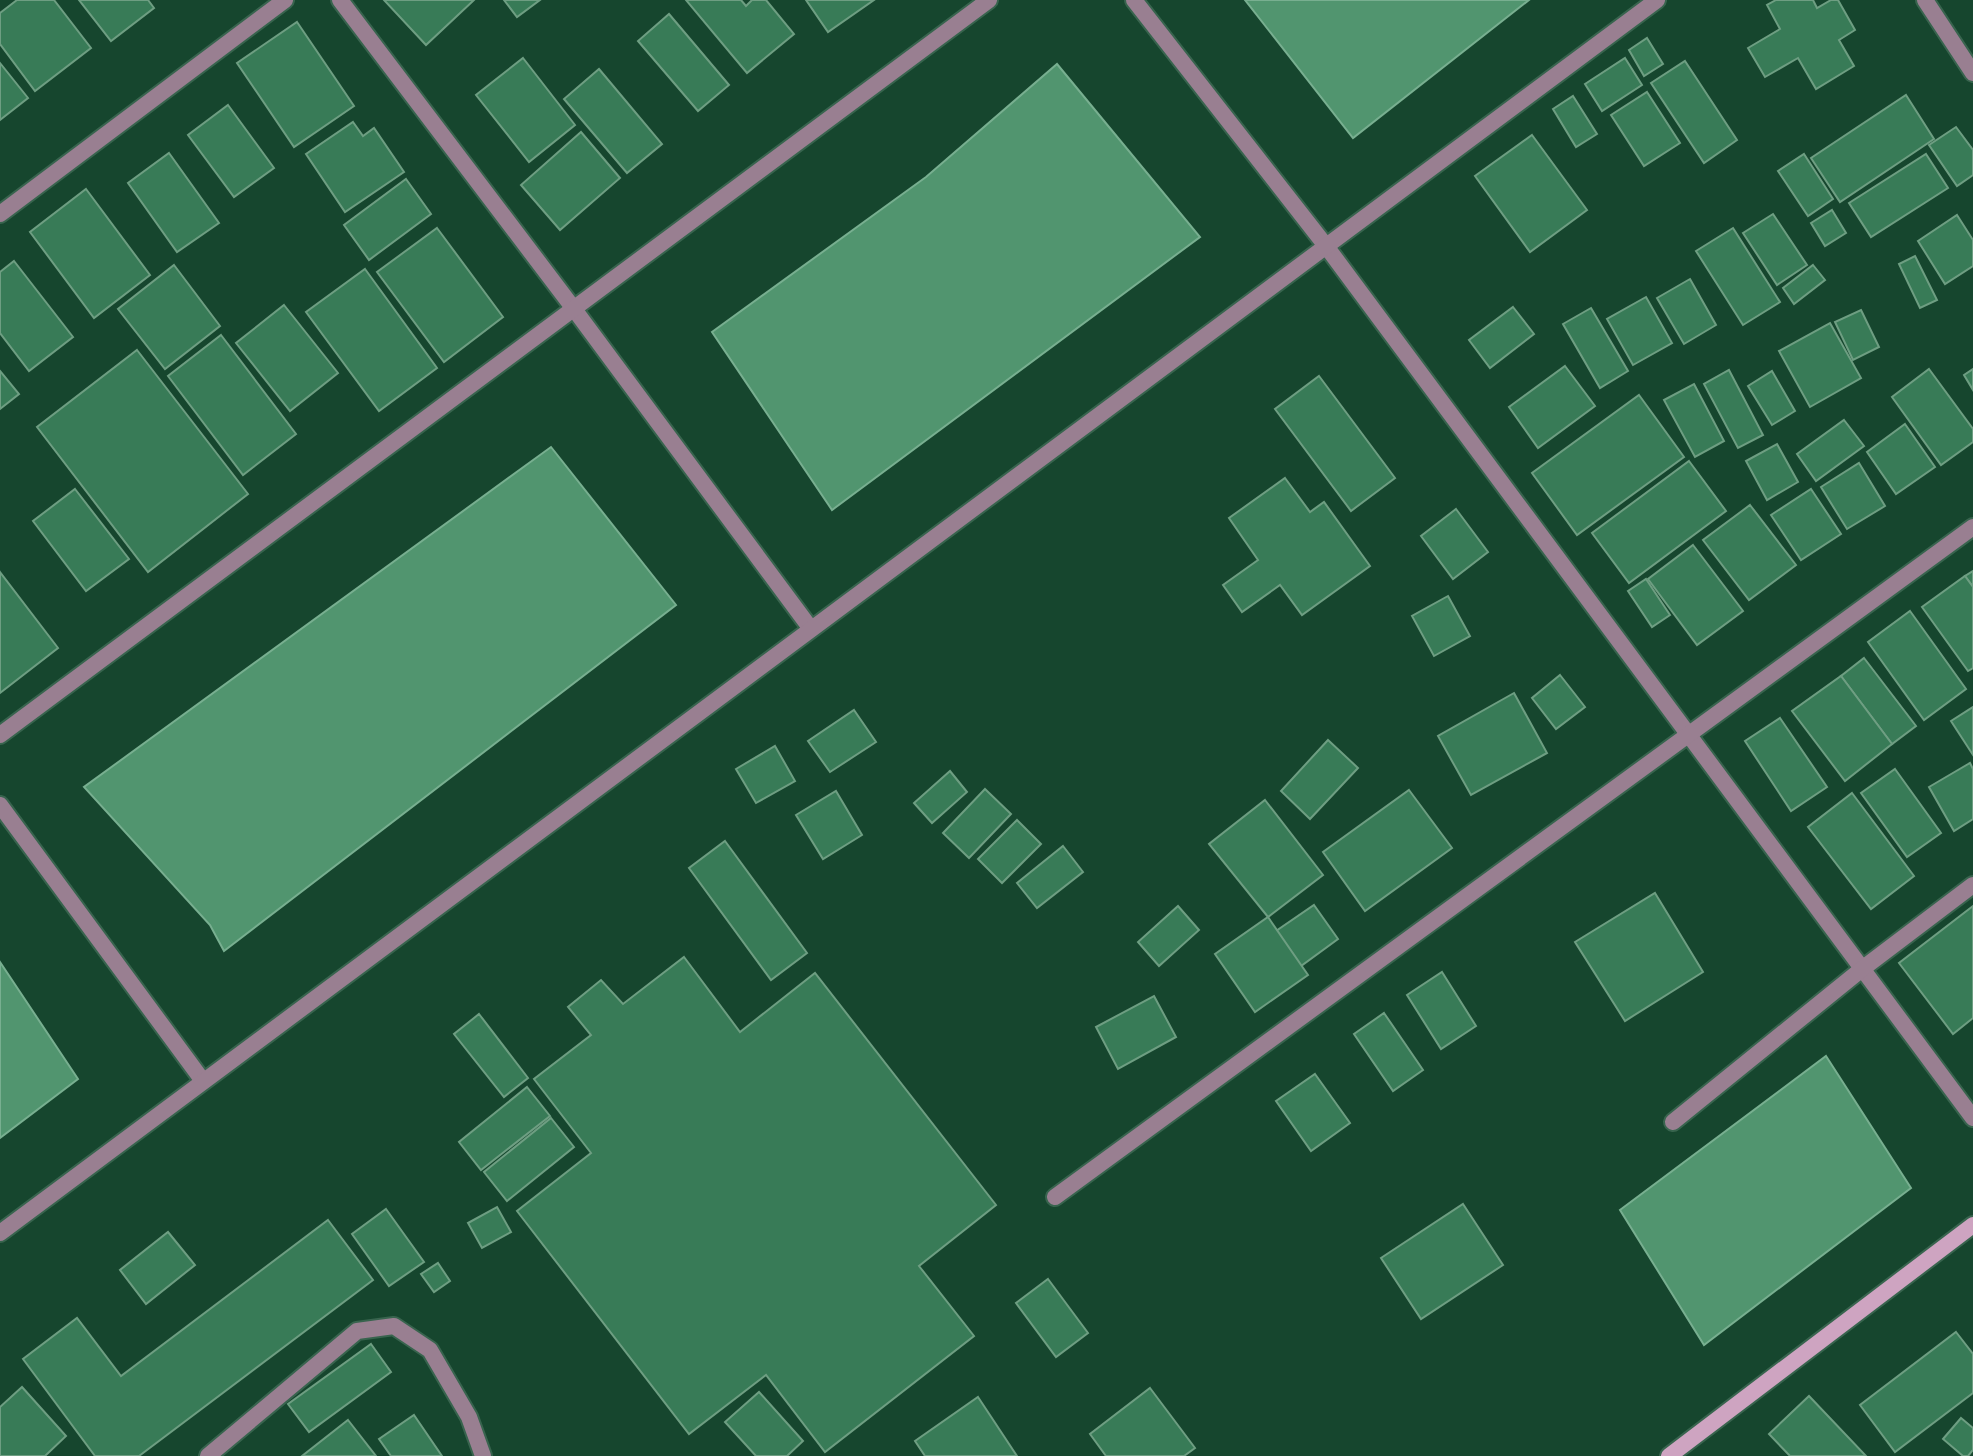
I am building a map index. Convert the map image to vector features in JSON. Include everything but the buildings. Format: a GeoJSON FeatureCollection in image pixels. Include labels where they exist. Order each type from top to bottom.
{"type":"FeatureCollection","features":[{"type":"Feature","properties":{"kind":"main road"},"geometry":{"type":"LineString","coordinates":[[1669,1456],[1973,1225]]}},
{"type":"Feature","properties":{"kind":"street"},"geometry":{"type":"LineString","coordinates":[[0,214],[285,0]]}},
{"type":"Feature","properties":{"kind":"street"},"geometry":{"type":"LineString","coordinates":[[340,0],[811,629]]}},
{"type":"Feature","properties":{"kind":"street"},"geometry":{"type":"LineString","coordinates":[[0,735],[989,0]]}},
{"type":"Feature","properties":{"kind":"street"},"geometry":{"type":"LineString","coordinates":[[1134,0],[1326,246],[1973,1118]]}},
{"type":"Feature","properties":{"kind":"street"},"geometry":{"type":"LineString","coordinates":[[0,1233],[1657,0]]}},
{"type":"Feature","properties":{"kind":"street"},"geometry":{"type":"LineString","coordinates":[[1925,0],[1973,73]]}},
{"type":"Feature","properties":{"kind":"street"},"geometry":{"type":"LineString","coordinates":[[1055,1197],[1973,527]]}},
{"type":"Feature","properties":{"kind":"street"},"geometry":{"type":"LineString","coordinates":[[0,805],[203,1081]]}},
{"type":"Feature","properties":{"kind":"street"},"geometry":{"type":"LineString","coordinates":[[1673,1122],[1862,969],[1973,885]]}},
{"type":"Feature","properties":{"kind":"street"},"geometry":{"type":"LineString","coordinates":[[208,1456],[357,1331],[394,1326],[430,1350],[469,1417],[483,1456]]}},
{"type":"Feature","properties":{"kind":"shaded area"},"geometry":{"type":"Polygon","coordinates":[[[1245,0],[1529,0],[1353,138],[1245,0]]]}},
{"type":"Feature","properties":{"kind":"shaded area"},"geometry":{"type":"Polygon","coordinates":[[[1057,64],[1200,237],[832,510],[712,332],[926,177],[1057,64]]]}},
{"type":"Feature","properties":{"kind":"shaded area"},"geometry":{"type":"Polygon","coordinates":[[[551,447],[676,605],[224,951],[210,925],[84,787],[551,447]]]}},
{"type":"Feature","properties":{"kind":"shaded area"},"geometry":{"type":"Polygon","coordinates":[[[0,962],[78,1079],[0,1138],[0,962]]]}},
{"type":"Feature","properties":{"kind":"shaded area"},"geometry":{"type":"Polygon","coordinates":[[[1826,1056],[1911,1188],[1704,1345],[1620,1210],[1826,1056]]]}}]}
